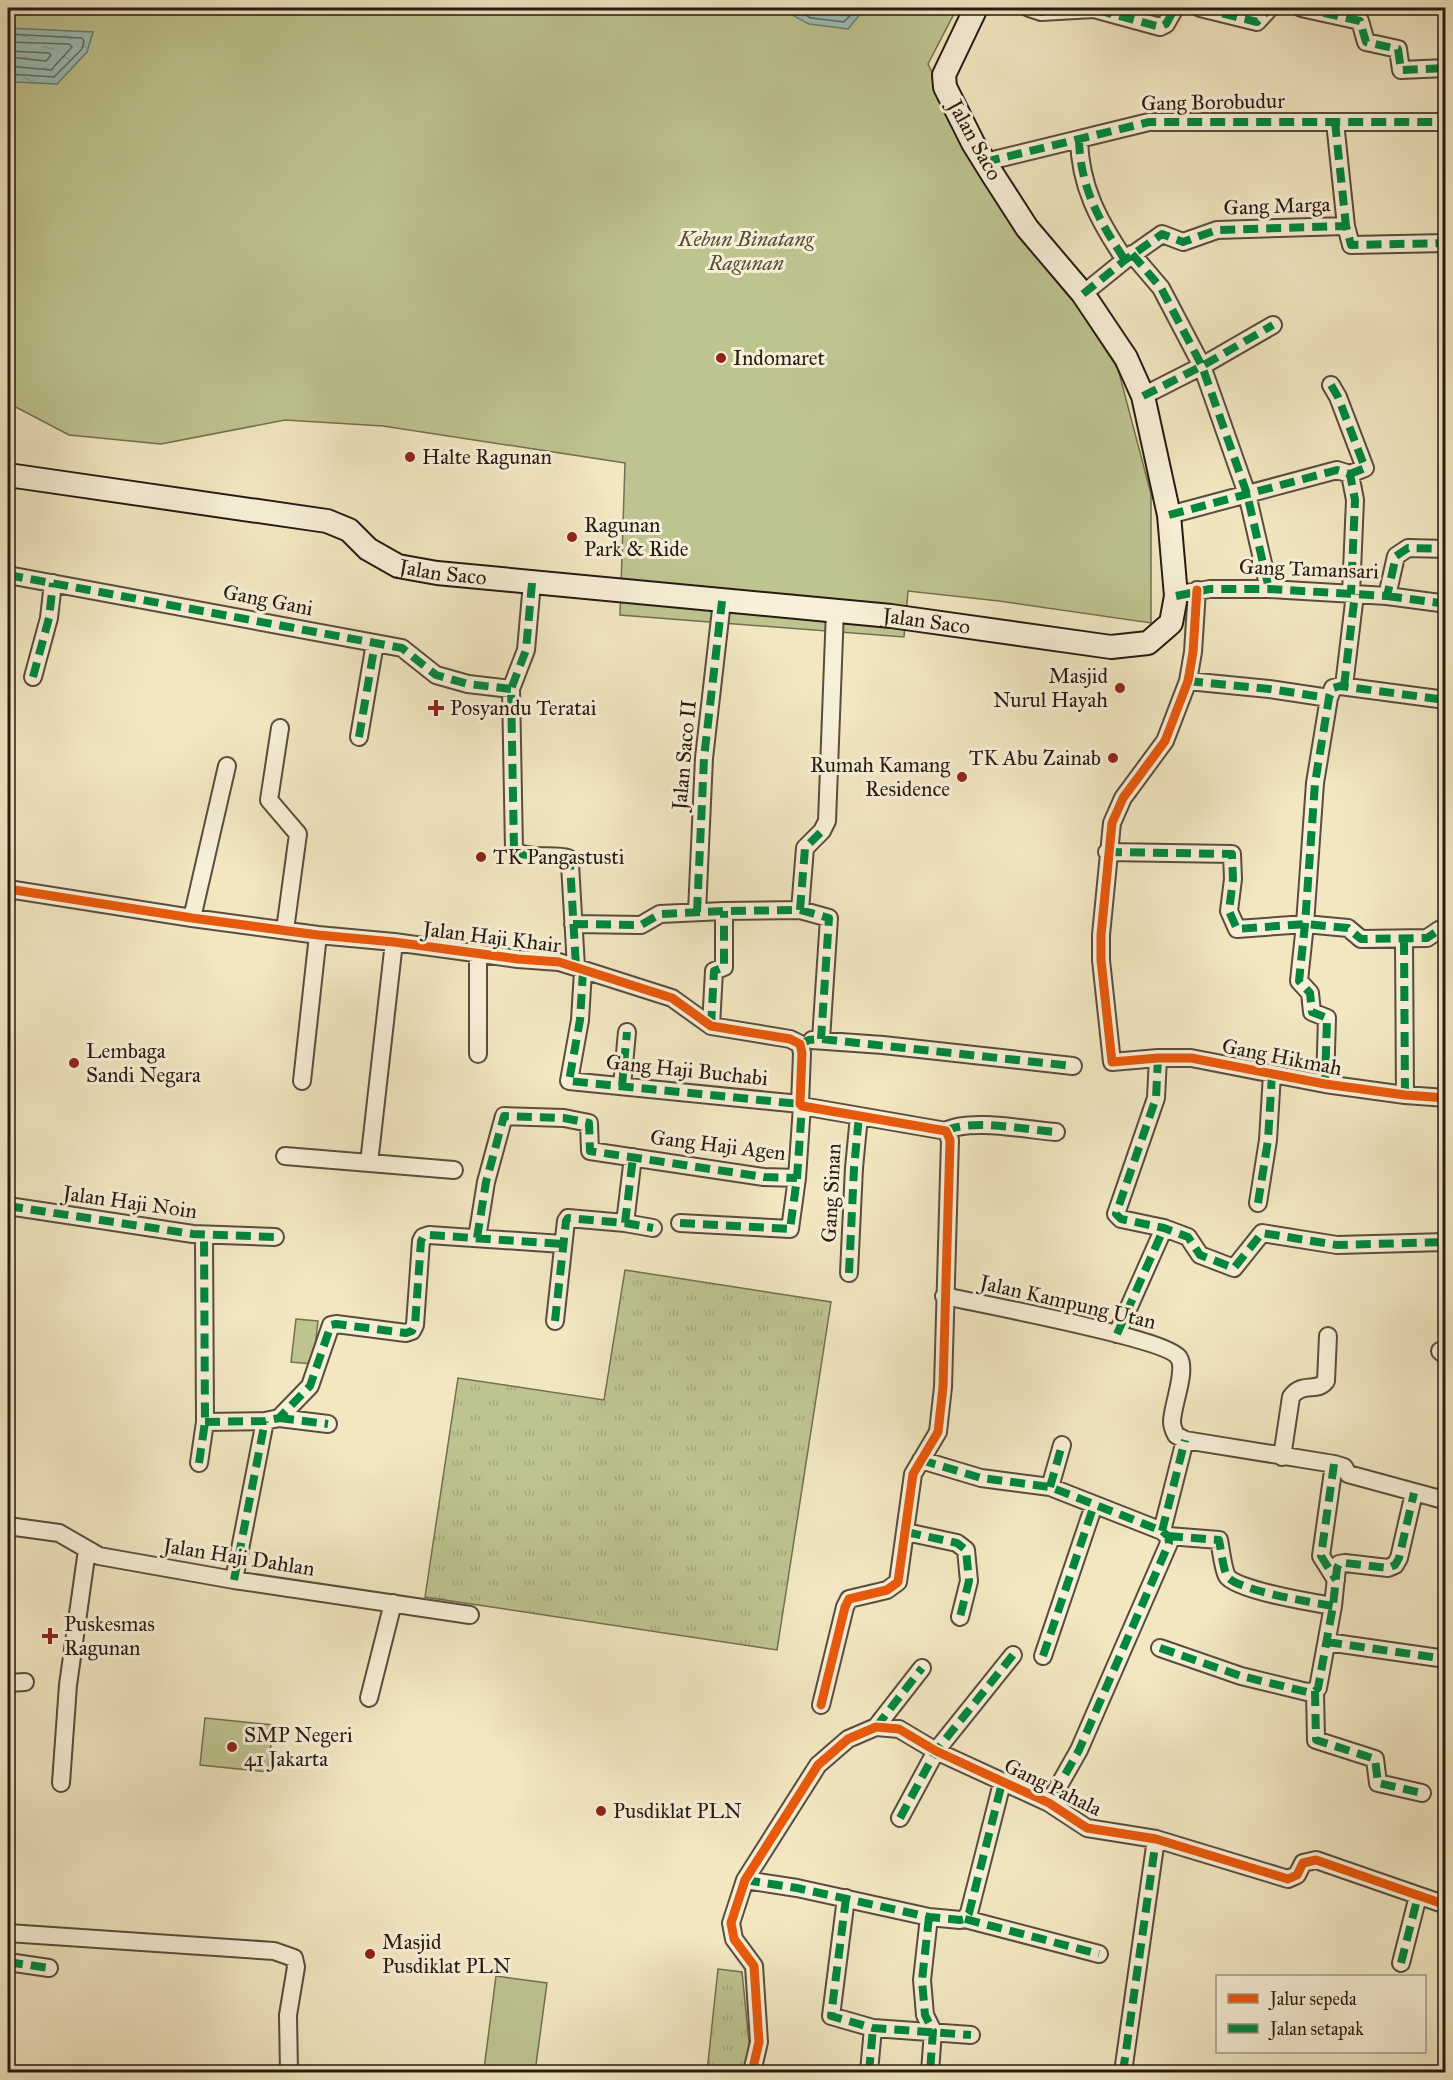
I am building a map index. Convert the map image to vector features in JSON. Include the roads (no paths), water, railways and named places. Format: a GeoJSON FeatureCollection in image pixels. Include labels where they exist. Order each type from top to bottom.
{"type":"FeatureCollection","features":[{"type":"Feature","properties":{"kind":"main road","name":"Jalan Saco"},"geometry":{"type":"LineString","coordinates":[[8,475],[327,521],[349,530],[368,549],[398,566],[436,573],[835,610],[961,625],[1111,647],[1149,643],[1171,623],[1187,593],[1143,396],[1126,358],[1083,294],[1027,228],[973,143],[945,87],[944,75],[976,8]]}},
{"type":"Feature","properties":{"kind":"street"},"geometry":{"type":"LineString","coordinates":[[1029,8],[1041,12],[1095,9],[1160,27],[1166,24],[1175,8]]}},
{"type":"Feature","properties":{"kind":"street"},"geometry":{"type":"LineString","coordinates":[[1200,8],[1257,22],[1270,8]]}},
{"type":"Feature","properties":{"kind":"street"},"geometry":{"type":"LineString","coordinates":[[1301,8],[1360,21],[1366,42],[1398,49],[1401,70],[1446,68]]}},
{"type":"Feature","properties":{"kind":"street","name":"Gang Borobudur"},"geometry":{"type":"LineString","coordinates":[[985,162],[1149,122],[1446,122]]}},
{"type":"Feature","properties":{"kind":"street"},"geometry":{"type":"LineString","coordinates":[[1335,122],[1346,226]]}},
{"type":"Feature","properties":{"kind":"street"},"geometry":{"type":"LineString","coordinates":[[1079,140],[1080,160],[1096,214],[1128,257],[1161,288],[1202,366],[1247,494],[1269,589]]}},
{"type":"Feature","properties":{"kind":"street","name":"Gang Marga"},"geometry":{"type":"LineString","coordinates":[[1083,294],[1128,257],[1162,234],[1183,242],[1217,230],[1346,226],[1351,245],[1446,243]]}},
{"type":"Feature","properties":{"kind":"street"},"geometry":{"type":"LineString","coordinates":[[1143,396],[1202,366],[1273,325]]}},
{"type":"Feature","properties":{"kind":"street"},"geometry":{"type":"LineString","coordinates":[[1169,515],[1337,470],[1350,474],[1365,468],[1338,397],[1331,385]]}},
{"type":"Feature","properties":{"kind":"street"},"geometry":{"type":"LineString","coordinates":[[1325,1084],[1327,1018],[1312,1012],[1310,993],[1299,981],[1315,783],[1353,594],[1355,500],[1350,474]]}},
{"type":"Feature","properties":{"kind":"street","name":"Gang Tamansari"},"geometry":{"type":"LineString","coordinates":[[1187,593],[1269,589],[1387,596],[1396,556],[1408,549],[1446,549]]}},
{"type":"Feature","properties":{"kind":"street","name":"Gang Gani"},"geometry":{"type":"LineString","coordinates":[[8,575],[402,648],[436,675],[468,684],[511,689]]}},
{"type":"Feature","properties":{"kind":"street"},"geometry":{"type":"LineString","coordinates":[[33,677],[49,618],[53,583]]}},
{"type":"Feature","properties":{"kind":"street"},"geometry":{"type":"LineString","coordinates":[[532,583],[526,650],[511,689],[514,849],[524,855],[568,858],[579,969]]}},
{"type":"Feature","properties":{"kind":"street"},"geometry":{"type":"LineString","coordinates":[[1187,593],[1193,652],[1188,681],[1165,741],[1123,798],[1112,823],[1107,852],[1232,854],[1233,879],[1229,911],[1237,929],[1305,924],[1348,928],[1361,939],[1427,938],[1439,930],[1446,929]]}},
{"type":"Feature","properties":{"kind":"street"},"geometry":{"type":"LineString","coordinates":[[1387,596],[1440,603]]}},
{"type":"Feature","properties":{"kind":"street","name":"Jalan Saco II"},"geometry":{"type":"LineString","coordinates":[[697,912],[704,758],[722,601]]}},
{"type":"Feature","properties":{"kind":"street"},"geometry":{"type":"LineString","coordinates":[[800,910],[806,848],[822,831],[827,821],[835,610]]}},
{"type":"Feature","properties":{"kind":"street"},"geometry":{"type":"LineString","coordinates":[[359,737],[375,643]]}},
{"type":"Feature","properties":{"kind":"street"},"geometry":{"type":"LineString","coordinates":[[1188,681],[1269,689],[1335,691],[1446,700]]}},
{"type":"Feature","properties":{"kind":"street"},"geometry":{"type":"LineString","coordinates":[[279,728],[269,800],[298,834],[285,930]]}},
{"type":"Feature","properties":{"kind":"street"},"geometry":{"type":"LineString","coordinates":[[192,918],[227,766]]}},
{"type":"Feature","properties":{"kind":"street","name":"Gang Hikmah"},"geometry":{"type":"LineString","coordinates":[[1107,852],[1102,903],[1101,960],[1112,1062],[1191,1058],[1325,1084],[1446,1098]]}},
{"type":"Feature","properties":{"kind":"street","name":"Jalan Haji Khair"},"geometry":{"type":"LineString","coordinates":[[8,889],[318,935],[559,962],[672,999],[711,1026],[790,1039],[800,1044]]}},
{"type":"Feature","properties":{"kind":"street"},"geometry":{"type":"LineString","coordinates":[[573,924],[641,925],[660,914],[724,911],[800,910],[829,918],[821,1039]]}},
{"type":"Feature","properties":{"kind":"street"},"geometry":{"type":"LineString","coordinates":[[711,1026],[714,971],[724,967],[724,911]]}},
{"type":"Feature","properties":{"kind":"street"},"geometry":{"type":"LineString","coordinates":[[302,1081],[318,935]]}},
{"type":"Feature","properties":{"kind":"street"},"geometry":{"type":"LineString","coordinates":[[1404,939],[1405,1095]]}},
{"type":"Feature","properties":{"kind":"street"},"geometry":{"type":"LineString","coordinates":[[369,1163],[394,942]]}},
{"type":"Feature","properties":{"kind":"street"},"geometry":{"type":"LineString","coordinates":[[478,953],[478,1054]]}},
{"type":"Feature","properties":{"kind":"street","name":"Gang Haji Buchabi"},"geometry":{"type":"LineString","coordinates":[[579,969],[580,1020],[569,1081],[801,1105]]}},
{"type":"Feature","properties":{"kind":"street"},"geometry":{"type":"LineString","coordinates":[[622,1086],[627,1032]]}},
{"type":"Feature","properties":{"kind":"street"},"geometry":{"type":"LineString","coordinates":[[1056,1132],[970,1125],[953,1127],[946,1131],[801,1105],[802,1053],[800,1044],[808,1040],[821,1039],[1073,1066]]}},
{"type":"Feature","properties":{"kind":"street"},"geometry":{"type":"LineString","coordinates":[[1158,1058],[1156,1098],[1116,1214],[1120,1219],[1164,1228],[1188,1238],[1200,1255],[1234,1268],[1262,1233],[1337,1245],[1446,1242]]}},
{"type":"Feature","properties":{"kind":"street"},"geometry":{"type":"LineString","coordinates":[[1258,1203],[1268,1140],[1272,1074]]}},
{"type":"Feature","properties":{"kind":"street","name":"Gang Haji Agen"},"geometry":{"type":"LineString","coordinates":[[680,1222],[790,1229],[797,1178],[801,1105]]}},
{"type":"Feature","properties":{"kind":"street","name":"Gang Haji Agen"},"geometry":{"type":"LineString","coordinates":[[477,1238],[486,1182],[504,1116],[564,1118],[589,1123],[590,1150],[764,1177],[797,1178]]}},
{"type":"Feature","properties":{"kind":"street","name":"Gang Sinan"},"geometry":{"type":"LineString","coordinates":[[849,1273],[859,1116]]}},
{"type":"Feature","properties":{"kind":"street"},"geometry":{"type":"LineString","coordinates":[[821,1705],[845,1607],[849,1599],[886,1590],[898,1582],[913,1474],[938,1432],[943,1387],[950,1140],[946,1131]]}},
{"type":"Feature","properties":{"kind":"street"},"geometry":{"type":"LineString","coordinates":[[285,1156],[454,1170]]}},
{"type":"Feature","properties":{"kind":"street"},"geometry":{"type":"LineString","coordinates":[[625,1223],[633,1157]]}},
{"type":"Feature","properties":{"kind":"street","name":"Jalan Haji Noin"},"geometry":{"type":"LineString","coordinates":[[8,1206],[204,1235],[205,1422],[199,1462]]}},
{"type":"Feature","properties":{"kind":"street"},"geometry":{"type":"LineString","coordinates":[[555,1321],[562,1244],[568,1218],[653,1228]]}},
{"type":"Feature","properties":{"kind":"street"},"geometry":{"type":"LineString","coordinates":[[1117,1334],[1164,1228]]}},
{"type":"Feature","properties":{"kind":"street"},"geometry":{"type":"LineString","coordinates":[[204,1235],[275,1237]]}},
{"type":"Feature","properties":{"kind":"street"},"geometry":{"type":"LineString","coordinates":[[234,1580],[272,1419],[310,1386],[331,1325],[406,1333],[412,1331],[415,1325],[423,1237],[429,1235],[562,1244]]}},
{"type":"Feature","properties":{"kind":"street","name":"Jalan Kampung Utan"},"geometry":{"type":"LineString","coordinates":[[944,1296],[1117,1334],[1170,1351],[1179,1358],[1181,1369],[1172,1423],[1176,1435],[1185,1440]]}},
{"type":"Feature","properties":{"kind":"street"},"geometry":{"type":"LineString","coordinates":[[1282,1457],[1291,1397],[1296,1390],[1320,1386],[1326,1381],[1328,1336]]}},
{"type":"Feature","properties":{"kind":"street"},"geometry":{"type":"LineString","coordinates":[[205,1422],[272,1419],[327,1424]]}},
{"type":"Feature","properties":{"kind":"street"},"geometry":{"type":"LineString","coordinates":[[1050,1803],[1079,1750],[1169,1543],[1165,1534],[1185,1440],[1334,1464],[1344,1467],[1348,1474],[1414,1493],[1440,1498],[1446,1496]]}},
{"type":"Feature","properties":{"kind":"street"},"geometry":{"type":"LineString","coordinates":[[1050,1487],[1062,1445]]}},
{"type":"Feature","properties":{"kind":"street"},"geometry":{"type":"LineString","coordinates":[[921,1460],[981,1478],[1050,1487],[1165,1534],[1219,1540],[1227,1576],[1235,1583],[1290,1598],[1333,1606]]}},
{"type":"Feature","properties":{"kind":"street"},"geometry":{"type":"LineString","coordinates":[[1334,1464],[1322,1556],[1336,1580]]}},
{"type":"Feature","properties":{"kind":"street"},"geometry":{"type":"LineString","coordinates":[[1414,1493],[1399,1558],[1395,1565],[1388,1568],[1345,1563],[1339,1564],[1337,1568],[1327,1642],[1318,1688],[1315,1691],[1316,1740],[1375,1759],[1378,1783],[1422,1793]]}},
{"type":"Feature","properties":{"kind":"street"},"geometry":{"type":"LineString","coordinates":[[1043,1656],[1094,1504]]}},
{"type":"Feature","properties":{"kind":"street","name":"Jalan Haji Dahlan"},"geometry":{"type":"LineString","coordinates":[[8,1526],[59,1533],[99,1556],[234,1580],[470,1615]]}},
{"type":"Feature","properties":{"kind":"street"},"geometry":{"type":"LineString","coordinates":[[906,1532],[957,1542],[966,1550],[969,1581],[960,1617]]}},
{"type":"Feature","properties":{"kind":"street"},"geometry":{"type":"LineString","coordinates":[[61,1783],[68,1685],[87,1550]]}},
{"type":"Feature","properties":{"kind":"street"},"geometry":{"type":"LineString","coordinates":[[369,1698],[393,1603]]}},
{"type":"Feature","properties":{"kind":"street"},"geometry":{"type":"LineString","coordinates":[[1327,1642],[1446,1659]]}},
{"type":"Feature","properties":{"kind":"street"},"geometry":{"type":"LineString","coordinates":[[1160,1648],[1241,1676],[1307,1692],[1315,1691]]}},
{"type":"Feature","properties":{"kind":"street"},"geometry":{"type":"LineString","coordinates":[[900,1818],[936,1751],[1013,1655]]}},
{"type":"Feature","properties":{"kind":"street"},"geometry":{"type":"LineString","coordinates":[[752,2073],[759,2042],[754,1966],[734,1939],[731,1923],[745,1880],[819,1765],[848,1739],[876,1726],[922,1668]]}},
{"type":"Feature","properties":{"kind":"street"},"geometry":{"type":"LineString","coordinates":[[8,1683],[25,1682]]}},
{"type":"Feature","properties":{"kind":"street","name":"Gang Pahala"},"geometry":{"type":"LineString","coordinates":[[876,1726],[898,1730],[1002,1783],[1050,1803],[1087,1828],[1156,1839],[1288,1879],[1298,1875],[1303,1863],[1316,1860],[1446,1905]]}},
{"type":"Feature","properties":{"kind":"street"},"geometry":{"type":"LineString","coordinates":[[745,1880],[846,1898],[929,1917],[960,1920],[969,1913],[1002,1783]]}},
{"type":"Feature","properties":{"kind":"street"},"geometry":{"type":"LineString","coordinates":[[1123,2073],[1156,1839]]}},
{"type":"Feature","properties":{"kind":"street"},"geometry":{"type":"LineString","coordinates":[[1401,1963],[1418,1896]]}},
{"type":"Feature","properties":{"kind":"street"},"geometry":{"type":"LineString","coordinates":[[846,1898],[831,2016],[873,2028],[971,2035]]}},
{"type":"Feature","properties":{"kind":"street"},"geometry":{"type":"LineString","coordinates":[[929,1917],[922,1980],[925,2015],[933,2031],[930,2073]]}},
{"type":"Feature","properties":{"kind":"street"},"geometry":{"type":"LineString","coordinates":[[965,1918],[1099,1954]]}},
{"type":"Feature","properties":{"kind":"street"},"geometry":{"type":"LineString","coordinates":[[8,1934],[274,1951],[294,1958],[297,1967],[288,2015],[289,2073]]}},
{"type":"Feature","properties":{"kind":"street"},"geometry":{"type":"LineString","coordinates":[[8,1962],[49,1968]]}},
{"type":"Feature","properties":{"kind":"street"},"geometry":{"type":"LineString","coordinates":[[869,2073],[873,2028]]}},
{"type":"Feature","properties":{"kind":"water"},"geometry":{"type":"Polygon","coordinates":[[[779,8],[865,8],[848,29],[809,24],[779,8]]]}},
{"type":"Feature","properties":{"kind":"water"},"geometry":{"type":"Polygon","coordinates":[[[8,28],[93,32],[87,52],[57,84],[15,82],[8,79],[8,28]]]}},
{"type":"Feature","properties":{"kind":"place","name":"Indomaret"},"geometry":{"type":"Point","coordinates":[721,358]}},
{"type":"Feature","properties":{"kind":"place","name":"Halte Ragunan"},"geometry":{"type":"Point","coordinates":[410,457]}},
{"type":"Feature","properties":{"kind":"place","name":"Ragunan Park & Ride"},"geometry":{"type":"Point","coordinates":[572,537]}},
{"type":"Feature","properties":{"kind":"place","name":"Masjid Nurul Hayah"},"geometry":{"type":"Point","coordinates":[1120,688]}},
{"type":"Feature","properties":{"kind":"place","name":"Posyandu Teratai"},"geometry":{"type":"Point","coordinates":[436,708]}},
{"type":"Feature","properties":{"kind":"place","name":"TK Abu Zainab"},"geometry":{"type":"Point","coordinates":[1113,758]}},
{"type":"Feature","properties":{"kind":"place","name":"Rumah Kamang Residence"},"geometry":{"type":"Point","coordinates":[962,777]}},
{"type":"Feature","properties":{"kind":"place","name":"TK Pangastusti"},"geometry":{"type":"Point","coordinates":[481,857]}},
{"type":"Feature","properties":{"kind":"place","name":"Lembaga Sandi Negara"},"geometry":{"type":"Point","coordinates":[74,1063]}},
{"type":"Feature","properties":{"kind":"place","name":"Puskesmas Ragunan"},"geometry":{"type":"Point","coordinates":[50,1636]}},
{"type":"Feature","properties":{"kind":"place","name":"SMP Negeri 41 Jakarta"},"geometry":{"type":"Point","coordinates":[232,1747]}},
{"type":"Feature","properties":{"kind":"place","name":"Pusdiklat PLN"},"geometry":{"type":"Point","coordinates":[601,1811]}},
{"type":"Feature","properties":{"kind":"place","name":"Masjid Pusdiklat PLN"},"geometry":{"type":"Point","coordinates":[370,1954]}},
{"type":"Feature","properties":{"kind":"park label","name":"Kebun Binatang Ragunan"},"geometry":{"type":"Point","coordinates":[746,251]}}]}
